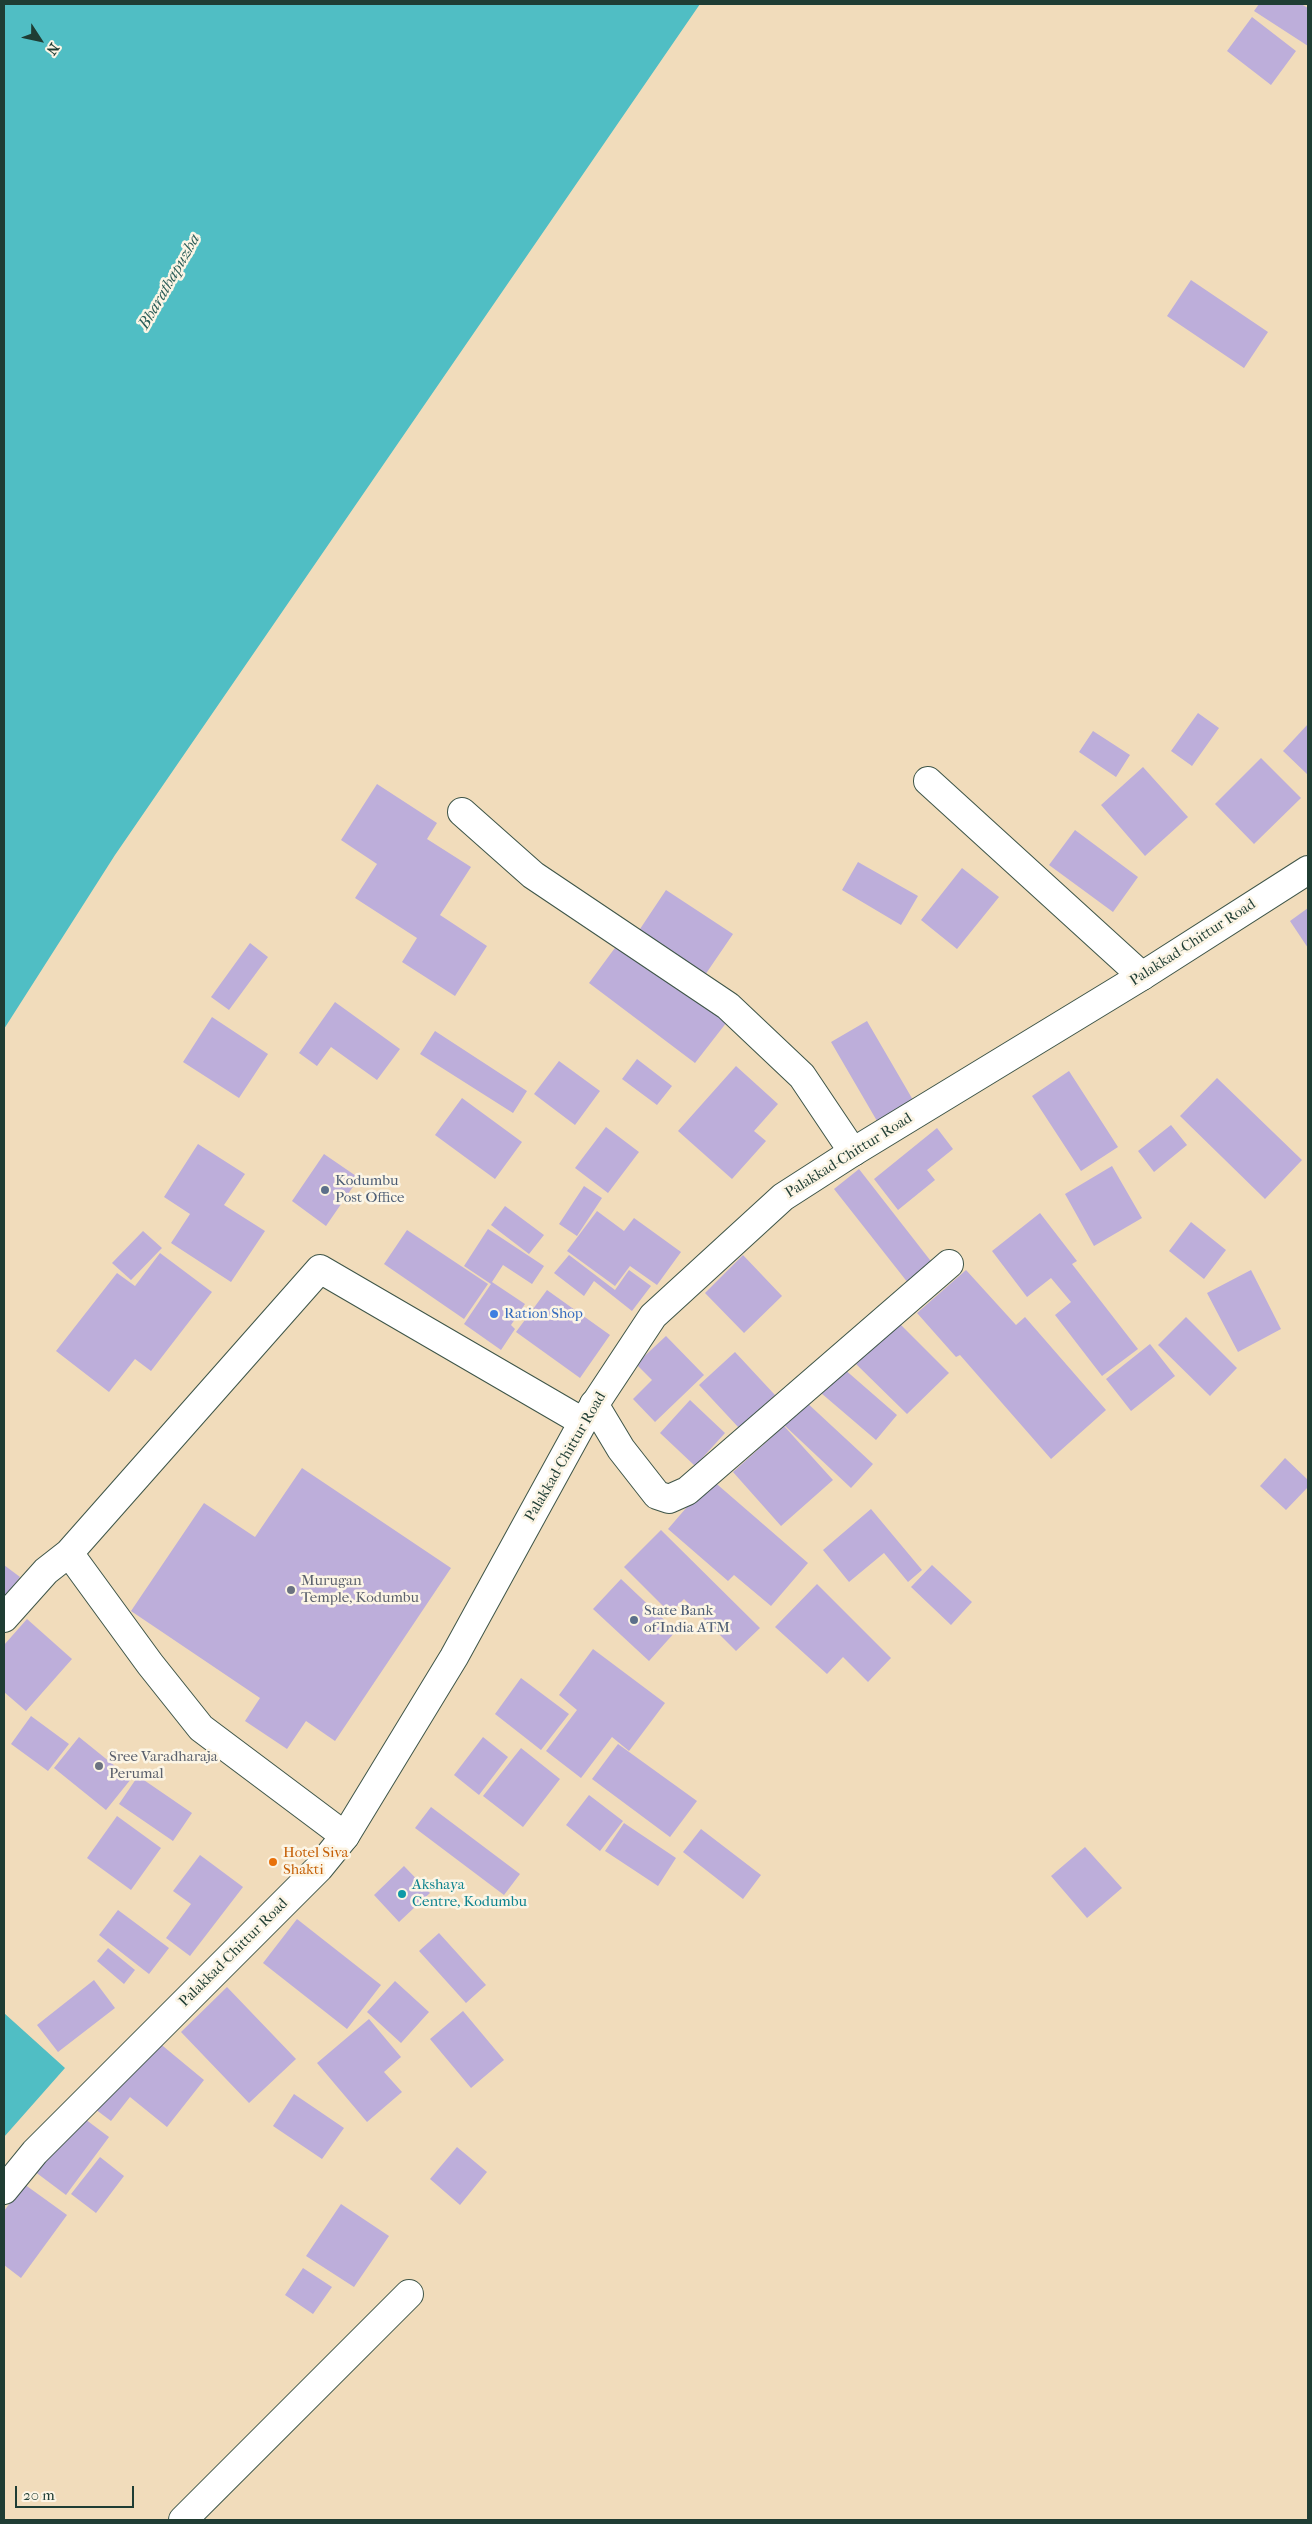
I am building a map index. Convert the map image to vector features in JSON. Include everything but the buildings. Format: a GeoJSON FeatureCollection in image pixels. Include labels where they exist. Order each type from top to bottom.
{"type":"FeatureCollection","features":[{"type":"Feature","properties":{"kind":"street"},"geometry":{"type":"LineString","coordinates":[[928,781],[1142,976]]}},
{"type":"Feature","properties":{"kind":"street"},"geometry":{"type":"LineString","coordinates":[[462,812],[533,875],[728,1006],[802,1076],[852,1152]]}},
{"type":"Feature","properties":{"kind":"street","name":"Palakkad-Chittur Road"},"geometry":{"type":"LineString","coordinates":[[4,2190],[35,2152],[319,1868],[345,1836],[454,1657],[588,1413],[653,1316],[783,1197],[852,1152],[1142,976],[1308,870]]}},
{"type":"Feature","properties":{"kind":"street"},"geometry":{"type":"LineString","coordinates":[[4,1618],[46,1571],[69,1553],[320,1269],[588,1413],[621,1449],[657,1495],[669,1499],[687,1491],[949,1264]]}},
{"type":"Feature","properties":{"kind":"street"},"geometry":{"type":"LineString","coordinates":[[69,1553],[150,1664],[201,1728],[345,1836]]}},
{"type":"Feature","properties":{"kind":"street"},"geometry":{"type":"LineString","coordinates":[[182,2520],[409,2294]]}},
{"type":"Feature","properties":{"kind":"water","name":"Bharathapuzha"},"geometry":{"type":"Polygon","coordinates":[[[4,4],[700,4],[115,855],[4,1029],[4,4]]]}},
{"type":"Feature","properties":{"kind":"water"},"geometry":{"type":"Polygon","coordinates":[[[4,2013],[65,2068],[4,2137],[4,2013]]]}},
{"type":"Feature","properties":{"kind":"place","name":"Kodumbu Post Office"},"geometry":{"type":"Point","coordinates":[325,1190]}},
{"type":"Feature","properties":{"kind":"place","name":"Ration Shop"},"geometry":{"type":"Point","coordinates":[494,1314]}},
{"type":"Feature","properties":{"kind":"place","name":"Murugan Temple, Kodumbu"},"geometry":{"type":"Point","coordinates":[291,1590]}},
{"type":"Feature","properties":{"kind":"place","name":"State Bank of India ATM"},"geometry":{"type":"Point","coordinates":[634,1620]}},
{"type":"Feature","properties":{"kind":"place","name":"Sree Varadharaja Perumal"},"geometry":{"type":"Point","coordinates":[99,1766]}},
{"type":"Feature","properties":{"kind":"place","name":"Hotel Siva Shakti"},"geometry":{"type":"Point","coordinates":[273,1862]}},
{"type":"Feature","properties":{"kind":"place","name":"Akshaya Centre, Kodumbu"},"geometry":{"type":"Point","coordinates":[402,1894]}}]}
